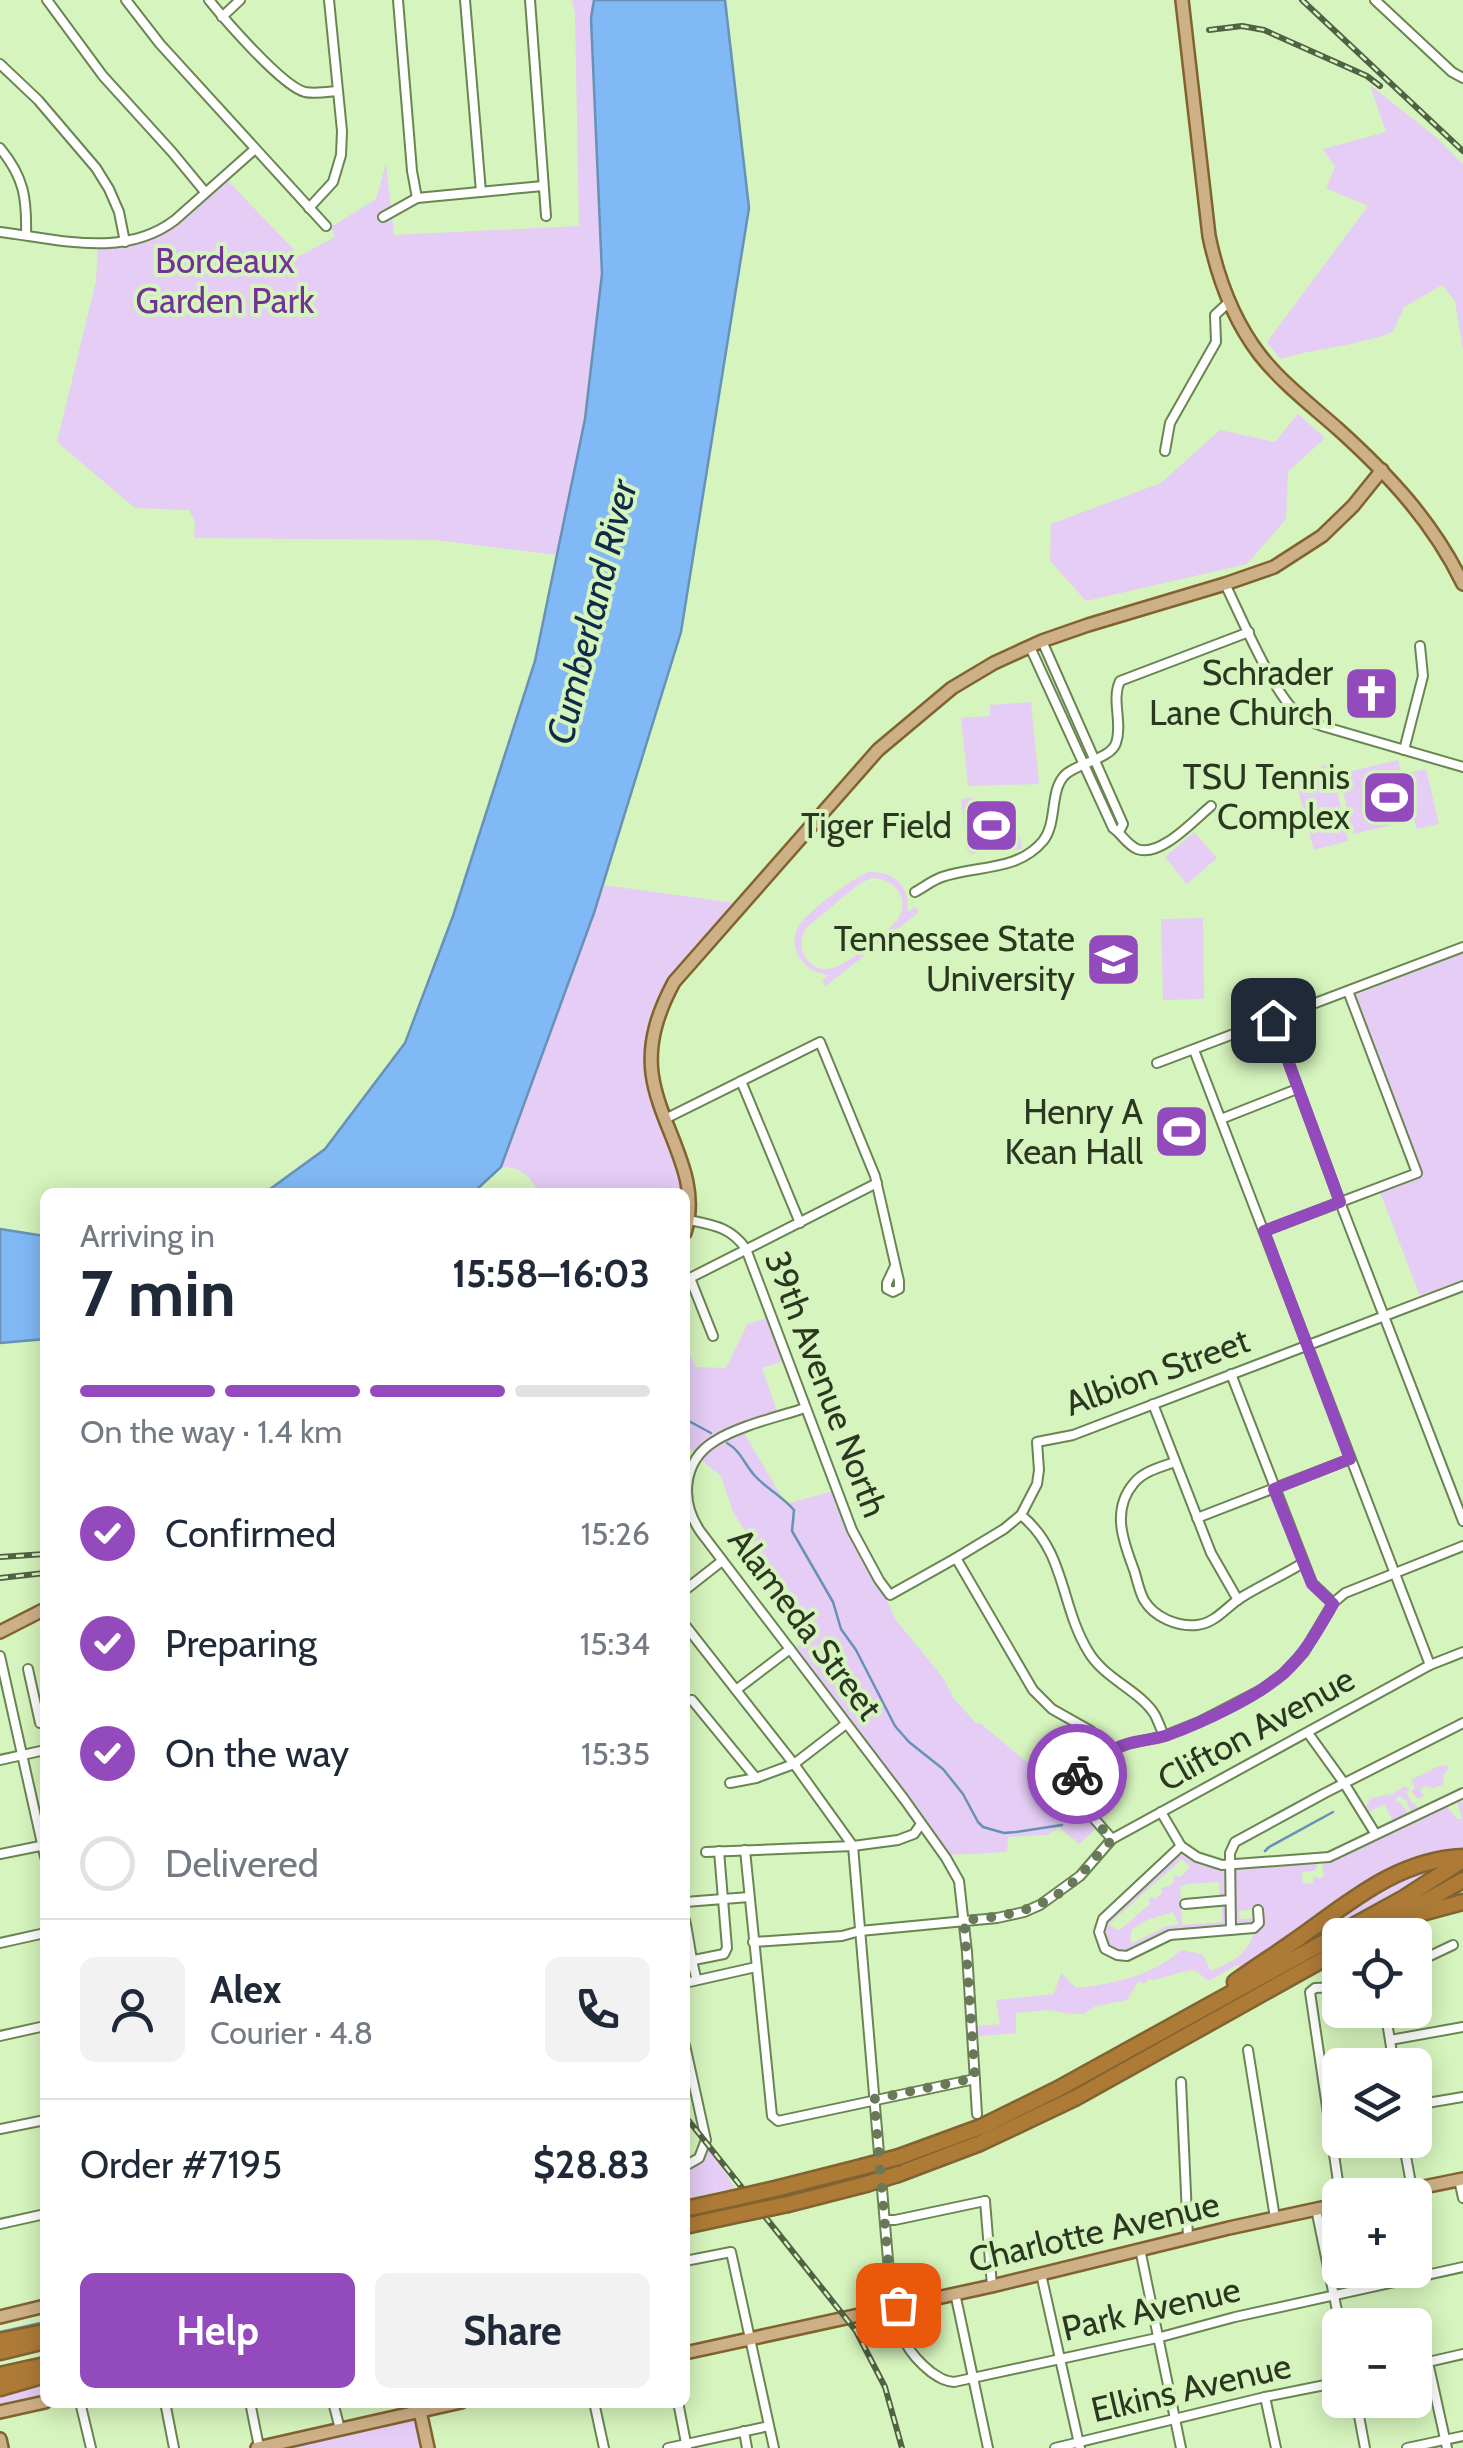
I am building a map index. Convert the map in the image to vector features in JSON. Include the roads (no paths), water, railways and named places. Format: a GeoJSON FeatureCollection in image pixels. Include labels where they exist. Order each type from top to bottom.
{"type":"FeatureCollection","features":[{"type":"Feature","properties":{"kind":"highway"},"geometry":{"type":"LineString","coordinates":[[1192,2016],[1354,1896],[1407,1868],[1443,1858],[1463,1858]]}},
{"type":"Feature","properties":{"kind":"highway"},"geometry":{"type":"LineString","coordinates":[[690,2206],[899,2158],[981,2126],[1192,2016],[1404,1898],[1463,1858]]}},
{"type":"Feature","properties":{"kind":"highway"},"geometry":{"type":"LineString","coordinates":[[1398,1918],[1463,1880]]}},
{"type":"Feature","properties":{"kind":"highway"},"geometry":{"type":"LineString","coordinates":[[1407,1918],[1463,1902]]}},
{"type":"Feature","properties":{"kind":"highway"},"geometry":{"type":"LineString","coordinates":[[690,2228],[866,2184],[980,2143],[1075,2098],[1322,1960]]}},
{"type":"Feature","properties":{"kind":"highway"},"geometry":{"type":"LineString","coordinates":[[0,2341],[40,2333]]}},
{"type":"Feature","properties":{"kind":"highway"},"geometry":{"type":"LineString","coordinates":[[1,2370],[40,2343]]}},
{"type":"Feature","properties":{"kind":"highway"},"geometry":{"type":"LineString","coordinates":[[1,2370],[40,2351]]}},
{"type":"Feature","properties":{"kind":"highway"},"geometry":{"type":"LineString","coordinates":[[1,2370],[40,2366]]}},
{"type":"Feature","properties":{"kind":"highway"},"geometry":{"type":"LineString","coordinates":[[1,2370],[40,2374]]}},
{"type":"Feature","properties":{"kind":"main road"},"geometry":{"type":"LineString","coordinates":[[1182,0],[1208,236],[1228,303],[1269,366],[1382,470],[1415,506],[1463,584]]}},
{"type":"Feature","properties":{"kind":"main road"},"geometry":{"type":"LineString","coordinates":[[686,1188],[686,1176],[652,1070],[659,1010],[674,982],[878,750],[952,688],[994,662],[1088,625],[1274,567],[1322,536],[1382,470]]}},
{"type":"Feature","properties":{"kind":"main road"},"geometry":{"type":"LineString","coordinates":[[0,1632],[40,1612]]}},
{"type":"Feature","properties":{"kind":"main road"},"geometry":{"type":"LineString","coordinates":[[1432,2185],[1461,2179]]}},
{"type":"Feature","properties":{"kind":"main road","name":"Charlotte Avenue"},"geometry":{"type":"LineString","coordinates":[[690,2351],[992,2286],[1322,2208]]}},
{"type":"Feature","properties":{"kind":"main road"},"geometry":{"type":"LineString","coordinates":[[0,2317],[40,2307]]}},
{"type":"Feature","properties":{"kind":"main road"},"geometry":{"type":"LineString","coordinates":[[0,2412],[40,2403]]}},
{"type":"Feature","properties":{"kind":"main road"},"geometry":{"type":"LineString","coordinates":[[258,2448],[415,2408]]}},
{"type":"Feature","properties":{"kind":"main road"},"geometry":{"type":"LineString","coordinates":[[419,2408],[428,2448]]}},
{"type":"Feature","properties":{"kind":"main road"},"geometry":{"type":"LineString","coordinates":[[0,2439],[2,2448]]}},
{"type":"Feature","properties":{"kind":"street"},"geometry":{"type":"LineString","coordinates":[[46,0],[103,76],[205,192]]}},
{"type":"Feature","properties":{"kind":"street"},"geometry":{"type":"LineString","coordinates":[[126,0],[160,44],[326,226]]}},
{"type":"Feature","properties":{"kind":"street"},"geometry":{"type":"LineString","coordinates":[[209,0],[289,85],[304,92],[337,91]]}},
{"type":"Feature","properties":{"kind":"street"},"geometry":{"type":"LineString","coordinates":[[222,17],[240,0]]}},
{"type":"Feature","properties":{"kind":"street"},"geometry":{"type":"LineString","coordinates":[[309,208],[332,182],[341,155],[329,0]]}},
{"type":"Feature","properties":{"kind":"street"},"geometry":{"type":"LineString","coordinates":[[398,0],[417,198]]}},
{"type":"Feature","properties":{"kind":"street"},"geometry":{"type":"LineString","coordinates":[[465,0],[481,192]]}},
{"type":"Feature","properties":{"kind":"street"},"geometry":{"type":"LineString","coordinates":[[530,0],[546,216]]}},
{"type":"Feature","properties":{"kind":"street"},"geometry":{"type":"LineString","coordinates":[[1375,0],[1463,78]]}},
{"type":"Feature","properties":{"kind":"street"},"geometry":{"type":"LineString","coordinates":[[0,64],[38,100],[96,168],[119,212],[126,242]]}},
{"type":"Feature","properties":{"kind":"street"},"geometry":{"type":"LineString","coordinates":[[0,148],[23,187],[26,235]]}},
{"type":"Feature","properties":{"kind":"street"},"geometry":{"type":"LineString","coordinates":[[0,232],[101,244],[147,236],[165,228],[255,149]]}},
{"type":"Feature","properties":{"kind":"street"},"geometry":{"type":"LineString","coordinates":[[383,218],[417,198],[543,186]]}},
{"type":"Feature","properties":{"kind":"street"},"geometry":{"type":"LineString","coordinates":[[1164,451],[1170,423],[1216,342],[1215,314],[1228,303]]}},
{"type":"Feature","properties":{"kind":"street"},"geometry":{"type":"LineString","coordinates":[[1225,584],[1282,694],[1301,716],[1322,726],[1463,767]]}},
{"type":"Feature","properties":{"kind":"street"},"geometry":{"type":"LineString","coordinates":[[915,892],[943,877],[1001,866],[1038,846],[1050,828],[1062,778],[1116,745],[1116,689],[1120,682],[1248,632]]}},
{"type":"Feature","properties":{"kind":"street"},"geometry":{"type":"LineString","coordinates":[[1042,642],[1123,824],[1120,832]]}},
{"type":"Feature","properties":{"kind":"street"},"geometry":{"type":"LineString","coordinates":[[1404,750],[1423,676],[1420,646]]}},
{"type":"Feature","properties":{"kind":"street"},"geometry":{"type":"LineString","coordinates":[[1030,647],[1113,828],[1124,839],[1135,848],[1154,850],[1211,806]]}},
{"type":"Feature","properties":{"kind":"street"},"geometry":{"type":"LineString","coordinates":[[1157,1064],[1463,947]]}},
{"type":"Feature","properties":{"kind":"street"},"geometry":{"type":"LineString","coordinates":[[1264,1231],[1417,1173],[1348,991]]}},
{"type":"Feature","properties":{"kind":"street"},"geometry":{"type":"LineString","coordinates":[[1273,1020],[1463,1521]]}},
{"type":"Feature","properties":{"kind":"street"},"geometry":{"type":"LineString","coordinates":[[665,1119],[820,1042],[877,1183],[895,1266]]}},
{"type":"Feature","properties":{"kind":"street"},"geometry":{"type":"LineString","coordinates":[[1194,1050],[1430,1665]]}},
{"type":"Feature","properties":{"kind":"street"},"geometry":{"type":"LineString","coordinates":[[742,1081],[800,1222]]}},
{"type":"Feature","properties":{"kind":"street"},"geometry":{"type":"LineString","coordinates":[[1221,1119],[1298,1090]]}},
{"type":"Feature","properties":{"kind":"street"},"geometry":{"type":"LineString","coordinates":[[712,1336],[690,1278],[877,1183]]}},
{"type":"Feature","properties":{"kind":"street","name":"39th Avenue North"},"geometry":{"type":"LineString","coordinates":[[690,1227],[729,1230],[746,1249],[852,1530],[890,1595],[956,1558]]}},
{"type":"Feature","properties":{"kind":"street","name":"Albion Street"},"geometry":{"type":"LineString","coordinates":[[1021,1515],[1037,1484],[1037,1442],[1073,1435],[1462,1288]]}},
{"type":"Feature","properties":{"kind":"street"},"geometry":{"type":"LineString","coordinates":[[1231,1374],[1312,1584],[1333,1604]]}},
{"type":"Feature","properties":{"kind":"street"},"geometry":{"type":"LineString","coordinates":[[1153,1404],[1210,1553],[1238,1600]]}},
{"type":"Feature","properties":{"kind":"street","name":"Alameda Street"},"geometry":{"type":"LineString","coordinates":[[690,1472],[706,1447],[724,1435],[805,1408]]}},
{"type":"Feature","properties":{"kind":"street"},"geometry":{"type":"LineString","coordinates":[[1198,1518],[1350,1459]]}},
{"type":"Feature","properties":{"kind":"street"},"geometry":{"type":"LineString","coordinates":[[1175,1462],[1136,1480],[1124,1497],[1120,1532],[1144,1601],[1160,1616],[1178,1624],[1210,1622],[1238,1600],[1304,1563]]}},
{"type":"Feature","properties":{"kind":"street","name":"Alameda Street"},"geometry":{"type":"LineString","coordinates":[[690,1513],[946,1858],[959,1881],[964,1920]]}},
{"type":"Feature","properties":{"kind":"street"},"geometry":{"type":"LineString","coordinates":[[1104,1753],[1091,1731],[1052,1710],[1033,1690],[956,1558],[1021,1515],[1041,1533],[1050,1550],[1089,1654],[1154,1712],[1164,1736]]}},
{"type":"Feature","properties":{"kind":"street"},"geometry":{"type":"LineString","coordinates":[[1112,1840],[1069,1790],[1068,1782],[1104,1753],[1199,1722],[1283,1674],[1304,1652],[1344,1592],[1463,1546]]}},
{"type":"Feature","properties":{"kind":"street"},"geometry":{"type":"LineString","coordinates":[[690,1586],[722,1561]]}},
{"type":"Feature","properties":{"kind":"street"},"geometry":{"type":"LineString","coordinates":[[690,1630],[853,1846]]}},
{"type":"Feature","properties":{"kind":"street"},"geometry":{"type":"LineString","coordinates":[[736,1690],[790,1649]]}},
{"type":"Feature","properties":{"kind":"street","name":"Clifton Avenue"},"geometry":{"type":"LineString","coordinates":[[753,1942],[842,1936],[860,1930],[997,1918],[1024,1912],[1080,1876],[1112,1840],[1430,1665],[1463,1652]]}},
{"type":"Feature","properties":{"kind":"street"},"geometry":{"type":"LineString","coordinates":[[0,1656],[2,1670],[25,1708],[40,1723]]}},
{"type":"Feature","properties":{"kind":"street"},"geometry":{"type":"LineString","coordinates":[[28,1669],[32,1686],[25,1708],[22,1755],[40,1829]]}},
{"type":"Feature","properties":{"kind":"street"},"geometry":{"type":"LineString","coordinates":[[32,1686],[40,1685]]}},
{"type":"Feature","properties":{"kind":"street"},"geometry":{"type":"LineString","coordinates":[[692,1700],[756,1778]]}},
{"type":"Feature","properties":{"kind":"street"},"geometry":{"type":"LineString","coordinates":[[1231,1930],[1230,1849],[1238,1839],[1463,1723]]}},
{"type":"Feature","properties":{"kind":"street"},"geometry":{"type":"LineString","coordinates":[[730,1783],[794,1764],[846,1724]]}},
{"type":"Feature","properties":{"kind":"street"},"geometry":{"type":"LineString","coordinates":[[1308,1733],[1375,1833]]}},
{"type":"Feature","properties":{"kind":"street"},"geometry":{"type":"LineString","coordinates":[[0,1760],[40,1751]]}},
{"type":"Feature","properties":{"kind":"street"},"geometry":{"type":"LineString","coordinates":[[1161,1812],[1182,1846],[1204,1861],[1230,1865],[1332,1856],[1463,1793]]}},
{"type":"Feature","properties":{"kind":"street"},"geometry":{"type":"LineString","coordinates":[[706,1852],[853,1846],[910,1837],[920,1824]]}},
{"type":"Feature","properties":{"kind":"street"},"geometry":{"type":"LineString","coordinates":[[0,1854],[40,1846]]}},
{"type":"Feature","properties":{"kind":"street","name":"Park Avenue"},"geometry":{"type":"LineString","coordinates":[[853,1846],[892,2307],[910,2352],[943,2380],[954,2382],[1157,2338],[1463,2267]]}},
{"type":"Feature","properties":{"kind":"street"},"geometry":{"type":"LineString","coordinates":[[1182,1846],[1103,1918],[1099,1932],[1104,1947],[1129,1956],[1168,1936],[1256,1926],[1258,1910]]}},
{"type":"Feature","properties":{"kind":"street"},"geometry":{"type":"LineString","coordinates":[[745,1850],[772,2116],[778,2120],[975,2078]]}},
{"type":"Feature","properties":{"kind":"street"},"geometry":{"type":"LineString","coordinates":[[694,1962],[724,1954],[727,1948],[719,1851]]}},
{"type":"Feature","properties":{"kind":"street"},"geometry":{"type":"LineString","coordinates":[[690,1902],[749,1897]]}},
{"type":"Feature","properties":{"kind":"street"},"geometry":{"type":"LineString","coordinates":[[1184,1904],[1230,1900]]}},
{"type":"Feature","properties":{"kind":"street"},"geometry":{"type":"LineString","coordinates":[[964,1920],[977,2114]]}},
{"type":"Feature","properties":{"kind":"street"},"geometry":{"type":"LineString","coordinates":[[0,1943],[40,1935]]}},
{"type":"Feature","properties":{"kind":"street"},"geometry":{"type":"LineString","coordinates":[[690,1943],[697,1978]]}},
{"type":"Feature","properties":{"kind":"street"},"geometry":{"type":"LineString","coordinates":[[1432,1955],[1454,1944]]}},
{"type":"Feature","properties":{"kind":"street"},"geometry":{"type":"LineString","coordinates":[[690,1981],[756,1967]]}},
{"type":"Feature","properties":{"kind":"street"},"geometry":{"type":"LineString","coordinates":[[1322,1988],[1310,1992],[1337,2178]]}},
{"type":"Feature","properties":{"kind":"street"},"geometry":{"type":"LineString","coordinates":[[0,2036],[40,2027]]}},
{"type":"Feature","properties":{"kind":"street"},"geometry":{"type":"LineString","coordinates":[[1390,2040],[1463,2027]]}},
{"type":"Feature","properties":{"kind":"street"},"geometry":{"type":"LineString","coordinates":[[1388,2028],[1391,2048]]}},
{"type":"Feature","properties":{"kind":"street"},"geometry":{"type":"LineString","coordinates":[[1248,2050],[1275,2218]]}},
{"type":"Feature","properties":{"kind":"street"},"geometry":{"type":"LineString","coordinates":[[690,2067],[706,2131],[699,2158],[690,2163]]}},
{"type":"Feature","properties":{"kind":"street"},"geometry":{"type":"LineString","coordinates":[[1181,2082],[1188,2238]]}},
{"type":"Feature","properties":{"kind":"street"},"geometry":{"type":"LineString","coordinates":[[1432,2102],[1463,2096]]}},
{"type":"Feature","properties":{"kind":"street"},"geometry":{"type":"LineString","coordinates":[[0,2130],[40,2121]]}},
{"type":"Feature","properties":{"kind":"street"},"geometry":{"type":"LineString","coordinates":[[1461,2179],[1463,2198]]}},
{"type":"Feature","properties":{"kind":"street"},"geometry":{"type":"LineString","coordinates":[[885,2220],[985,2199],[992,2286]]}},
{"type":"Feature","properties":{"kind":"street"},"geometry":{"type":"LineString","coordinates":[[1316,2209],[1337,2308]]}},
{"type":"Feature","properties":{"kind":"street"},"geometry":{"type":"LineString","coordinates":[[0,2224],[40,2215]]}},
{"type":"Feature","properties":{"kind":"street"},"geometry":{"type":"LineString","coordinates":[[1140,2250],[1181,2448]]}},
{"type":"Feature","properties":{"kind":"street"},"geometry":{"type":"LineString","coordinates":[[690,2261],[731,2252],[774,2448]]}},
{"type":"Feature","properties":{"kind":"street"},"geometry":{"type":"LineString","coordinates":[[1041,2274],[1079,2445]]}},
{"type":"Feature","properties":{"kind":"street"},"geometry":{"type":"LineString","coordinates":[[955,2293],[988,2448]]}},
{"type":"Feature","properties":{"kind":"street"},"geometry":{"type":"LineString","coordinates":[[1432,2361],[1463,2354]]}},
{"type":"Feature","properties":{"kind":"street"},"geometry":{"type":"LineString","coordinates":[[1432,2380],[1446,2444]]}},
{"type":"Feature","properties":{"kind":"street","name":"Elkins Avenue"},"geometry":{"type":"LineString","coordinates":[[1055,2448],[1322,2386]]}},
{"type":"Feature","properties":{"kind":"street"},"geometry":{"type":"LineString","coordinates":[[1265,2397],[1276,2448]]}},
{"type":"Feature","properties":{"kind":"street"},"geometry":{"type":"LineString","coordinates":[[81,2408],[91,2448]]}},
{"type":"Feature","properties":{"kind":"street"},"geometry":{"type":"LineString","coordinates":[[165,2408],[174,2448]]}},
{"type":"Feature","properties":{"kind":"street"},"geometry":{"type":"LineString","coordinates":[[251,2408],[258,2448]]}},
{"type":"Feature","properties":{"kind":"street"},"geometry":{"type":"LineString","coordinates":[[335,2408],[340,2429]]}},
{"type":"Feature","properties":{"kind":"street"},"geometry":{"type":"LineString","coordinates":[[595,2408],[604,2448]]}},
{"type":"Feature","properties":{"kind":"street"},"geometry":{"type":"LineString","coordinates":[[679,2408],[687,2446]]}},
{"type":"Feature","properties":{"kind":"street"},"geometry":{"type":"LineString","coordinates":[[1359,2418],[1365,2448]]}},
{"type":"Feature","properties":{"kind":"street"},"geometry":{"type":"LineString","coordinates":[[668,2448],[769,2426]]}},
{"type":"Feature","properties":{"kind":"street"},"geometry":{"type":"LineString","coordinates":[[744,2431],[747,2448]]}},
{"type":"Feature","properties":{"kind":"street"},"geometry":{"type":"LineString","coordinates":[[1407,2448],[1446,2444],[1463,2436]]}},
{"type":"Feature","properties":{"kind":"water","name":"Cumberland River"},"geometry":{"type":"Polygon","coordinates":[[[594,0],[725,0],[749,208],[681,632],[594,913],[501,1167],[478,1188],[271,1188],[325,1149],[405,1043],[453,916],[535,661],[585,419],[602,274],[591,18],[594,0]]]}},
{"type":"Feature","properties":{"kind":"water"},"geometry":{"type":"Polygon","coordinates":[[[0,1229],[40,1235],[40,1339],[0,1343],[0,1229]]]}},
{"type":"Feature","properties":{"kind":"waterway"},"geometry":{"type":"LineString","coordinates":[[690,1422],[711,1433]]}},
{"type":"Feature","properties":{"kind":"waterway"},"geometry":{"type":"LineString","coordinates":[[727,1443],[755,1476],[794,1510],[792,1531],[833,1602],[841,1629],[895,1726],[943,1769],[978,1822],[1004,1833],[1062,1825]]}},
{"type":"Feature","properties":{"kind":"waterway"},"geometry":{"type":"LineString","coordinates":[[1265,1851],[1333,1812]]}},
{"type":"Feature","properties":{"kind":"waterway"},"geometry":{"type":"LineString","coordinates":[[0,2332],[40,2323]]}},
{"type":"Feature","properties":{"kind":"railway"},"geometry":{"type":"LineString","coordinates":[[1302,0],[1463,151]]}},
{"type":"Feature","properties":{"kind":"railway"},"geometry":{"type":"LineString","coordinates":[[1209,30],[1242,26],[1264,30],[1367,76],[1380,86]]}},
{"type":"Feature","properties":{"kind":"railway"},"geometry":{"type":"LineString","coordinates":[[0,1557],[40,1554]]}},
{"type":"Feature","properties":{"kind":"railway"},"geometry":{"type":"LineString","coordinates":[[0,1578],[40,1574]]}},
{"type":"Feature","properties":{"kind":"railway"},"geometry":{"type":"LineString","coordinates":[[690,2122],[856,2331],[885,2387],[902,2448]]}},
{"type":"Feature","properties":{"kind":"place","name":"Schrader Lane Church"},"geometry":{"type":"Point","coordinates":[1372,693]}},
{"type":"Feature","properties":{"kind":"place","name":"TSU Tennis Complex"},"geometry":{"type":"Point","coordinates":[1389,797]}},
{"type":"Feature","properties":{"kind":"place","name":"Tiger Field"},"geometry":{"type":"Point","coordinates":[991,826]}},
{"type":"Feature","properties":{"kind":"place","name":"Tennessee State University"},"geometry":{"type":"Point","coordinates":[1114,959]}},
{"type":"Feature","properties":{"kind":"place","name":"Henry A Kean Hall"},"geometry":{"type":"Point","coordinates":[1182,1132]}},
{"type":"Feature","properties":{"kind":"park label","name":"Bordeaux Garden Park"},"geometry":{"type":"Point","coordinates":[225,281]}}]}
